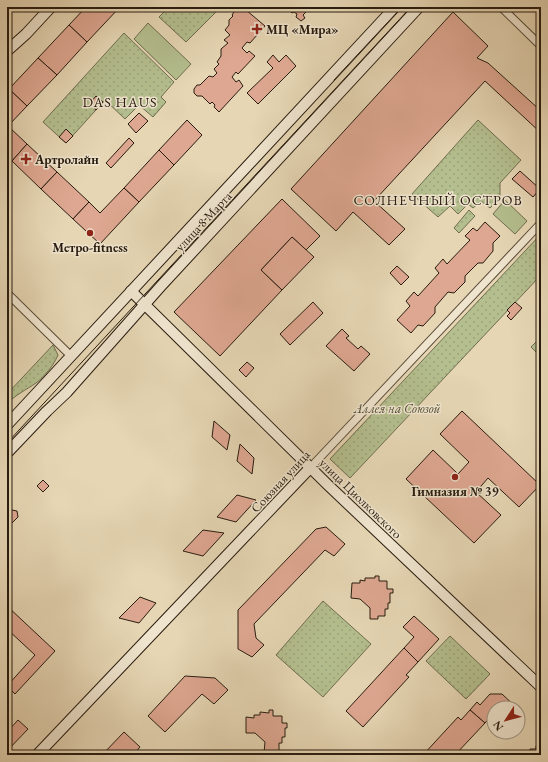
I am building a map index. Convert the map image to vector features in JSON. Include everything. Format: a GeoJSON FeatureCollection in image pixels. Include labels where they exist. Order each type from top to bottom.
{"type":"FeatureCollection","features":[{"type":"Feature","properties":{"kind":"main road"},"geometry":{"type":"LineString","coordinates":[[7,51],[26,34],[51,7]]}},
{"type":"Feature","properties":{"kind":"main road","name":"улица 8 Марта"},"geometry":{"type":"LineString","coordinates":[[7,425],[70,355],[395,7]]}},
{"type":"Feature","properties":{"kind":"main road","name":"улица 8 Марта"},"geometry":{"type":"LineString","coordinates":[[7,453],[67,392],[419,7]]}},
{"type":"Feature","properties":{"kind":"main road","name":"улица Циолковского"},"geometry":{"type":"LineString","coordinates":[[131,291],[146,304],[310,468],[541,687]]}},
{"type":"Feature","properties":{"kind":"main road","name":"Союзная улица"},"geometry":{"type":"LineString","coordinates":[[37,755],[310,468]]}},
{"type":"Feature","properties":{"kind":"street"},"geometry":{"type":"LineString","coordinates":[[500,7],[541,46]]}},
{"type":"Feature","properties":{"kind":"street","name":"Союзная улица"},"geometry":{"type":"LineString","coordinates":[[310,468],[541,223]]}},
{"type":"Feature","properties":{"kind":"street"},"geometry":{"type":"LineString","coordinates":[[7,293],[70,355]]}},
{"type":"Feature","properties":{"kind":"green space"},"geometry":{"type":"Polygon","coordinates":[[[169,7],[221,7],[186,42],[159,17],[169,7]]]}},
{"type":"Feature","properties":{"kind":"green space"},"geometry":{"type":"Polygon","coordinates":[[[148,23],[191,64],[176,80],[134,39],[148,23]]]}},
{"type":"Feature","properties":{"kind":"green space"},"geometry":{"type":"Polygon","coordinates":[[[124,33],[174,82],[161,97],[166,102],[153,117],[139,105],[125,119],[105,100],[66,143],[43,122],[124,33]]]}},
{"type":"Feature","properties":{"kind":"green space"},"geometry":{"type":"Polygon","coordinates":[[[478,120],[521,160],[500,183],[500,198],[490,208],[481,201],[473,208],[468,204],[458,214],[450,206],[438,217],[412,194],[478,120]]]}},
{"type":"Feature","properties":{"kind":"green space"},"geometry":{"type":"Polygon","coordinates":[[[505,200],[527,221],[515,234],[493,214],[505,200]]]}},
{"type":"Feature","properties":{"kind":"green space"},"geometry":{"type":"Polygon","coordinates":[[[469,210],[475,216],[459,233],[454,228],[469,210]]]}},
{"type":"Feature","properties":{"kind":"green space","name":"Аллея на Союзой"},"geometry":{"type":"Polygon","coordinates":[[[541,234],[541,275],[350,478],[330,459],[541,234]]]}},
{"type":"Feature","properties":{"kind":"green space"},"geometry":{"type":"Polygon","coordinates":[[[541,337],[541,357],[531,347],[541,337]]]}},
{"type":"Feature","properties":{"kind":"green space"},"geometry":{"type":"Polygon","coordinates":[[[53,345],[58,355],[54,363],[42,378],[17,395],[7,404],[7,394],[53,345]]]}},
{"type":"Feature","properties":{"kind":"green space"},"geometry":{"type":"Polygon","coordinates":[[[323,601],[371,644],[323,697],[276,655],[323,601]]]}},
{"type":"Feature","properties":{"kind":"green space"},"geometry":{"type":"Polygon","coordinates":[[[450,636],[490,674],[466,699],[426,661],[450,636]]]}},
{"type":"Feature","properties":{"kind":"building"},"geometry":{"type":"Polygon","coordinates":[[[86,7],[119,8],[87,42],[69,25],[86,7]]]}},
{"type":"Feature","properties":{"kind":"building"},"geometry":{"type":"Polygon","coordinates":[[[237,7],[247,7],[246,10],[265,26],[250,43],[247,42],[242,48],[247,53],[249,51],[255,56],[238,74],[236,72],[232,77],[236,82],[239,80],[243,86],[219,112],[214,107],[215,105],[212,102],[210,104],[202,96],[197,96],[194,93],[194,89],[209,76],[213,77],[217,73],[214,69],[219,64],[217,62],[221,56],[221,49],[228,43],[224,40],[230,35],[225,30],[229,25],[229,20],[233,16],[232,15],[237,7]]]}},
{"type":"Feature","properties":{"kind":"building"},"geometry":{"type":"Polygon","coordinates":[[[286,7],[315,7],[311,12],[308,10],[303,15],[305,18],[301,21],[296,17],[297,14],[294,12],[292,13],[286,7]]]}},
{"type":"Feature","properties":{"kind":"building"},"geometry":{"type":"Polygon","coordinates":[[[453,12],[488,46],[477,58],[488,63],[541,111],[541,133],[485,81],[374,201],[405,229],[389,245],[353,212],[336,231],[291,189],[453,12]]]}},
{"type":"Feature","properties":{"kind":"building"},"geometry":{"type":"Polygon","coordinates":[[[69,25],[87,42],[57,75],[38,58],[69,25]]]}},
{"type":"Feature","properties":{"kind":"building"},"geometry":{"type":"Polygon","coordinates":[[[273,55],[279,62],[286,55],[296,66],[258,104],[247,93],[273,68],[267,62],[273,55]]]}},
{"type":"Feature","properties":{"kind":"building"},"geometry":{"type":"Polygon","coordinates":[[[38,58],[57,75],[27,106],[9,89],[38,58]]]}},
{"type":"Feature","properties":{"kind":"building"},"geometry":{"type":"Polygon","coordinates":[[[9,89],[27,106],[8,126],[27,144],[12,161],[7,157],[7,91],[9,89]]]}},
{"type":"Feature","properties":{"kind":"building"},"geometry":{"type":"Polygon","coordinates":[[[96,96],[103,102],[96,110],[90,103],[96,96]]]}},
{"type":"Feature","properties":{"kind":"building"},"geometry":{"type":"Polygon","coordinates":[[[139,113],[148,121],[136,133],[128,124],[139,113]]]}},
{"type":"Feature","properties":{"kind":"building"},"geometry":{"type":"Polygon","coordinates":[[[187,120],[202,135],[174,165],[159,150],[187,120]]]}},
{"type":"Feature","properties":{"kind":"building"},"geometry":{"type":"Polygon","coordinates":[[[66,129],[73,136],[66,143],[59,137],[66,129]]]}},
{"type":"Feature","properties":{"kind":"building"},"geometry":{"type":"Polygon","coordinates":[[[129,138],[134,143],[111,168],[106,163],[129,138]]]}},
{"type":"Feature","properties":{"kind":"building"},"geometry":{"type":"Polygon","coordinates":[[[27,144],[57,172],[41,189],[12,161],[27,144]]]}},
{"type":"Feature","properties":{"kind":"building"},"geometry":{"type":"Polygon","coordinates":[[[159,150],[174,165],[139,202],[124,188],[159,150]]]}},
{"type":"Feature","properties":{"kind":"building"},"geometry":{"type":"Polygon","coordinates":[[[520,171],[540,189],[533,197],[512,179],[520,171]]]}},
{"type":"Feature","properties":{"kind":"building"},"geometry":{"type":"Polygon","coordinates":[[[57,172],[89,202],[73,219],[41,189],[57,172]]]}},
{"type":"Feature","properties":{"kind":"building"},"geometry":{"type":"Polygon","coordinates":[[[124,188],[139,202],[100,244],[73,219],[89,202],[100,213],[124,188]]]}},
{"type":"Feature","properties":{"kind":"building"},"geometry":{"type":"Polygon","coordinates":[[[282,199],[320,236],[306,250],[292,237],[261,270],[282,290],[220,356],[174,312],[282,199]]]}},
{"type":"Feature","properties":{"kind":"building"},"geometry":{"type":"Polygon","coordinates":[[[485,222],[500,236],[493,243],[493,251],[483,263],[478,263],[465,276],[465,282],[454,293],[448,292],[435,307],[435,313],[423,326],[418,325],[411,333],[397,320],[410,306],[406,301],[414,292],[418,296],[439,273],[435,268],[443,259],[447,264],[470,240],[465,236],[473,228],[477,231],[485,222]]]}},
{"type":"Feature","properties":{"kind":"building"},"geometry":{"type":"Polygon","coordinates":[[[292,237],[314,257],[282,290],[261,270],[292,237]]]}},
{"type":"Feature","properties":{"kind":"building"},"geometry":{"type":"Polygon","coordinates":[[[397,266],[409,277],[401,285],[390,273],[397,266]]]}},
{"type":"Feature","properties":{"kind":"building"},"geometry":{"type":"Polygon","coordinates":[[[313,302],[323,313],[290,345],[280,334],[313,302]]]}},
{"type":"Feature","properties":{"kind":"building"},"geometry":{"type":"Polygon","coordinates":[[[515,302],[522,308],[511,320],[507,316],[510,313],[507,310],[515,302]]]}},
{"type":"Feature","properties":{"kind":"building"},"geometry":{"type":"Polygon","coordinates":[[[342,329],[349,336],[346,338],[358,349],[361,346],[370,354],[354,371],[326,346],[342,329]]]}},
{"type":"Feature","properties":{"kind":"building"},"geometry":{"type":"Polygon","coordinates":[[[247,362],[254,368],[246,377],[239,370],[247,362]]]}},
{"type":"Feature","properties":{"kind":"building"},"geometry":{"type":"Polygon","coordinates":[[[462,411],[540,485],[519,507],[488,478],[476,492],[501,515],[474,543],[406,479],[433,450],[458,474],[469,462],[440,434],[462,411]]]}},
{"type":"Feature","properties":{"kind":"building"},"geometry":{"type":"Polygon","coordinates":[[[214,421],[230,435],[227,450],[212,437],[214,421]]]}},
{"type":"Feature","properties":{"kind":"building"},"geometry":{"type":"Polygon","coordinates":[[[240,444],[254,458],[252,474],[237,461],[240,444]]]}},
{"type":"Feature","properties":{"kind":"building"},"geometry":{"type":"Polygon","coordinates":[[[43,480],[49,486],[43,492],[37,486],[43,480]]]}},
{"type":"Feature","properties":{"kind":"building"},"geometry":{"type":"Polygon","coordinates":[[[237,495],[256,500],[236,522],[217,517],[237,495]]]}},
{"type":"Feature","properties":{"kind":"building"},"geometry":{"type":"Polygon","coordinates":[[[7,509],[17,511],[18,517],[7,528],[7,509]]]}},
{"type":"Feature","properties":{"kind":"building"},"geometry":{"type":"Polygon","coordinates":[[[326,527],[345,544],[334,556],[325,550],[254,624],[256,638],[264,645],[252,657],[238,649],[238,610],[316,529],[326,527]]]}},
{"type":"Feature","properties":{"kind":"building"},"geometry":{"type":"Polygon","coordinates":[[[203,530],[224,533],[203,556],[183,551],[203,530]]]}},
{"type":"Feature","properties":{"kind":"building"},"geometry":{"type":"Polygon","coordinates":[[[375,576],[379,576],[379,581],[387,581],[387,589],[393,589],[393,593],[390,593],[390,603],[388,603],[388,609],[385,609],[385,616],[378,616],[378,619],[370,619],[370,608],[360,599],[351,598],[352,583],[360,583],[360,580],[365,581],[365,578],[375,578],[375,576]]]}},
{"type":"Feature","properties":{"kind":"building"},"geometry":{"type":"Polygon","coordinates":[[[140,597],[156,603],[139,623],[119,618],[140,597]]]}},
{"type":"Feature","properties":{"kind":"building"},"geometry":{"type":"Polygon","coordinates":[[[7,606],[55,651],[15,694],[7,686],[35,655],[7,629],[7,606]]]}},
{"type":"Feature","properties":{"kind":"building"},"geometry":{"type":"Polygon","coordinates":[[[414,616],[439,639],[418,662],[404,648],[414,637],[403,627],[414,616]]]}},
{"type":"Feature","properties":{"kind":"building"},"geometry":{"type":"Polygon","coordinates":[[[404,648],[418,662],[406,675],[409,677],[363,727],[346,711],[404,648]]]}},
{"type":"Feature","properties":{"kind":"building"},"geometry":{"type":"Polygon","coordinates":[[[185,676],[215,678],[228,690],[214,704],[202,694],[165,732],[148,716],[185,676]]]}},
{"type":"Feature","properties":{"kind":"building"},"geometry":{"type":"Polygon","coordinates":[[[490,694],[502,694],[508,700],[486,700],[485,723],[470,710],[477,702],[480,705],[490,694]]]}},
{"type":"Feature","properties":{"kind":"building"},"geometry":{"type":"Polygon","coordinates":[[[269,710],[273,710],[273,716],[282,716],[282,723],[287,723],[287,728],[285,728],[285,737],[282,737],[282,743],[279,743],[279,751],[264,753],[265,742],[255,733],[246,733],[246,717],[254,718],[254,715],[260,715],[260,712],[269,713],[269,710]]]}},
{"type":"Feature","properties":{"kind":"building"},"geometry":{"type":"Polygon","coordinates":[[[470,710],[485,723],[455,755],[423,755],[458,717],[461,720],[470,710]]]}},
{"type":"Feature","properties":{"kind":"building"},"geometry":{"type":"Polygon","coordinates":[[[18,720],[28,729],[7,751],[7,732],[18,720]]]}},
{"type":"Feature","properties":{"kind":"building"},"geometry":{"type":"Polygon","coordinates":[[[124,732],[140,747],[133,755],[102,755],[124,732]]]}},
{"type":"Feature","properties":{"kind":"building"},"geometry":{"type":"Polygon","coordinates":[[[536,746],[541,746],[541,755],[522,755],[522,751],[536,749],[536,746]]]}},
{"type":"Feature","properties":{"kind":"tram line"},"geometry":{"type":"LineString","coordinates":[[334,80],[402,7]]}},
{"type":"Feature","properties":{"kind":"tram line"},"geometry":{"type":"LineString","coordinates":[[7,443],[411,7]]}},
{"type":"Feature","properties":{"kind":"place","name":"МЦ «Мира»"},"geometry":{"type":"Point","coordinates":[257,29]}},
{"type":"Feature","properties":{"kind":"place","name":"Артролайн"},"geometry":{"type":"Point","coordinates":[26,159]}},
{"type":"Feature","properties":{"kind":"place","name":"Метро-fitness"},"geometry":{"type":"Point","coordinates":[90,233]}},
{"type":"Feature","properties":{"kind":"place","name":"Гимназия № 39"},"geometry":{"type":"Point","coordinates":[455,477]}},
{"type":"Feature","properties":{"kind":"district","name":"DAS HAUS"},"geometry":{"type":"Point","coordinates":[120,102]}},
{"type":"Feature","properties":{"kind":"district","name":"СОЛНЕЧНЫЙ ОСТРОВ"},"geometry":{"type":"Point","coordinates":[438,200]}}]}
